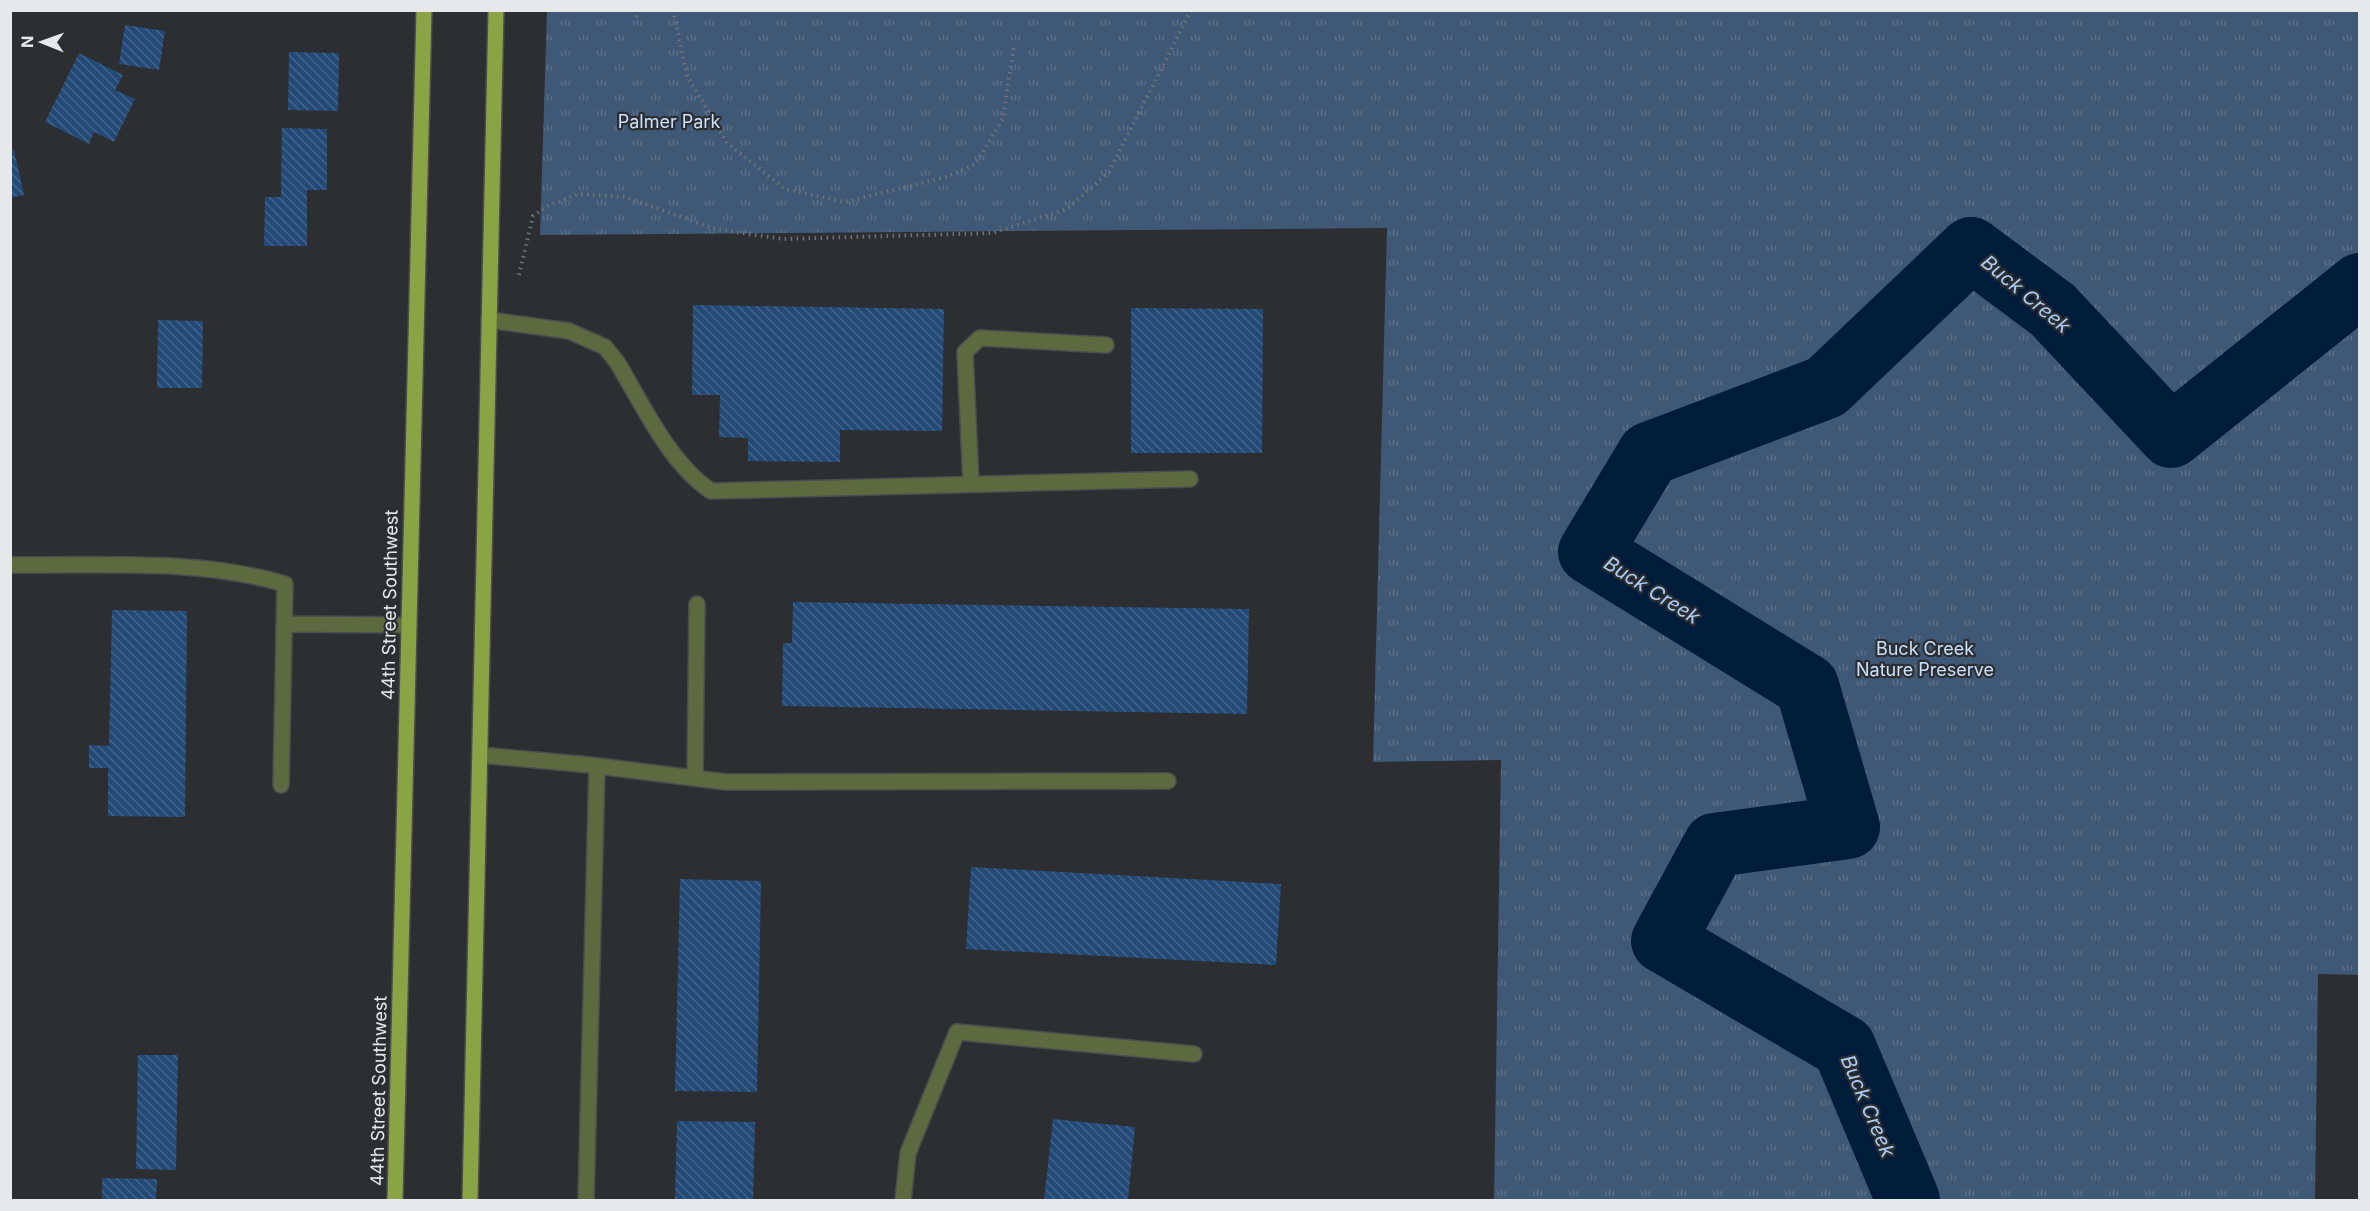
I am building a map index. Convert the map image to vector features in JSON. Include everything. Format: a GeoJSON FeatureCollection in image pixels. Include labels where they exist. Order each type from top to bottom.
{"type":"FeatureCollection","features":[{"type":"Feature","properties":{"kind":"main road","name":"44th Street Southwest"},"geometry":{"type":"LineString","coordinates":[[395,1200],[424,10]]}},
{"type":"Feature","properties":{"kind":"main road"},"geometry":{"type":"LineString","coordinates":[[470,1200],[496,10]]}},
{"type":"Feature","properties":{"kind":"lane"},"geometry":{"type":"LineString","coordinates":[[489,320],[569,331],[605,347],[617,362],[680,464],[693,479],[711,491],[1190,479]]}},
{"type":"Feature","properties":{"kind":"lane"},"geometry":{"type":"LineString","coordinates":[[971,484],[965,352],[980,338],[1106,345]]}},
{"type":"Feature","properties":{"kind":"lane"},"geometry":{"type":"LineString","coordinates":[[10,565],[173,566],[257,576],[285,584],[281,785]]}},
{"type":"Feature","properties":{"kind":"lane"},"geometry":{"type":"LineString","coordinates":[[695,778],[697,604]]}},
{"type":"Feature","properties":{"kind":"lane"},"geometry":{"type":"LineString","coordinates":[[285,624],[409,625]]}},
{"type":"Feature","properties":{"kind":"lane"},"geometry":{"type":"LineString","coordinates":[[480,755],[597,766],[726,782],[1168,781]]}},
{"type":"Feature","properties":{"kind":"lane"},"geometry":{"type":"LineString","coordinates":[[586,1200],[597,766]]}},
{"type":"Feature","properties":{"kind":"lane"},"geometry":{"type":"LineString","coordinates":[[903,1200],[908,1153],[957,1032],[1194,1054]]}},
{"type":"Feature","properties":{"kind":"path"},"geometry":{"type":"LineString","coordinates":[[636,17],[639,10]]}},
{"type":"Feature","properties":{"kind":"path"},"geometry":{"type":"LineString","coordinates":[[673,10],[687,76],[727,143],[785,189],[845,202],[946,177],[976,164],[1003,118],[1014,45]]}},
{"type":"Feature","properties":{"kind":"path"},"geometry":{"type":"LineString","coordinates":[[518,280],[533,216],[549,204],[579,194],[625,197],[715,229],[783,239],[993,233],[1067,209],[1109,172],[1191,10]]}},
{"type":"Feature","properties":{"kind":"green space","name":"Buck Creek Nature Preserve"},"geometry":{"type":"Polygon","coordinates":[[[547,11],[2359,11],[2360,975],[2318,974],[2315,1200],[1494,1200],[1501,760],[1373,762],[1387,228],[540,235],[547,11]]]}},
{"type":"Feature","properties":{"kind":"building"},"geometry":{"type":"Polygon","coordinates":[[[125,25],[165,31],[159,70],[119,64],[125,25]]]}},
{"type":"Feature","properties":{"kind":"building"},"geometry":{"type":"Polygon","coordinates":[[[289,52],[339,53],[338,111],[288,110],[289,52]]]}},
{"type":"Feature","properties":{"kind":"building"},"geometry":{"type":"Polygon","coordinates":[[[79,53],[123,75],[115,90],[135,99],[114,142],[94,132],[89,144],[45,122],[79,53]]]}},
{"type":"Feature","properties":{"kind":"building"},"geometry":{"type":"Polygon","coordinates":[[[282,128],[327,129],[327,190],[307,190],[307,246],[264,246],[265,197],[281,197],[282,128]]]}},
{"type":"Feature","properties":{"kind":"building"},"geometry":{"type":"Polygon","coordinates":[[[14,150],[24,195],[10,198],[10,151],[14,150]]]}},
{"type":"Feature","properties":{"kind":"building"},"geometry":{"type":"Polygon","coordinates":[[[693,305],[944,309],[942,431],[840,430],[840,462],[748,461],[748,438],[719,437],[720,395],[692,395],[693,305]]]}},
{"type":"Feature","properties":{"kind":"building"},"geometry":{"type":"Polygon","coordinates":[[[1131,308],[1263,309],[1262,453],[1131,453],[1131,308]]]}},
{"type":"Feature","properties":{"kind":"building"},"geometry":{"type":"Polygon","coordinates":[[[158,320],[203,321],[202,388],[157,388],[158,320]]]}},
{"type":"Feature","properties":{"kind":"building"},"geometry":{"type":"Polygon","coordinates":[[[793,602],[1249,609],[1247,714],[782,706],[783,643],[792,643],[793,602]]]}},
{"type":"Feature","properties":{"kind":"building"},"geometry":{"type":"Polygon","coordinates":[[[112,610],[187,611],[185,817],[108,816],[108,768],[89,768],[89,745],[109,746],[112,610]]]}},
{"type":"Feature","properties":{"kind":"building"},"geometry":{"type":"Polygon","coordinates":[[[971,867],[1281,884],[1276,965],[966,949],[971,867]]]}},
{"type":"Feature","properties":{"kind":"building"},"geometry":{"type":"Polygon","coordinates":[[[680,879],[761,881],[757,1092],[675,1091],[680,879]]]}},
{"type":"Feature","properties":{"kind":"building"},"geometry":{"type":"Polygon","coordinates":[[[138,1055],[178,1055],[176,1170],[136,1169],[138,1055]]]}},
{"type":"Feature","properties":{"kind":"building"},"geometry":{"type":"Polygon","coordinates":[[[1053,1119],[1135,1127],[1128,1200],[1044,1200],[1053,1119]]]}},
{"type":"Feature","properties":{"kind":"building"},"geometry":{"type":"Polygon","coordinates":[[[677,1121],[755,1122],[753,1200],[675,1200],[677,1121]]]}},
{"type":"Feature","properties":{"kind":"building"},"geometry":{"type":"Polygon","coordinates":[[[102,1178],[157,1179],[156,1200],[102,1200],[102,1178]]]}},
{"type":"Feature","properties":{"kind":"waterway","name":"Buck Creek"},"geometry":{"type":"LineString","coordinates":[[1908,1200],[1844,1047],[1663,941],[1715,845],[1848,827],[1807,686],[1590,552],[1649,454],[1826,387],[1971,249],[2053,310],[2171,436],[2360,285]]}},
{"type":"Feature","properties":{"kind":"park label","name":"Palmer Park"},"geometry":{"type":"Point","coordinates":[669,122]}}]}
